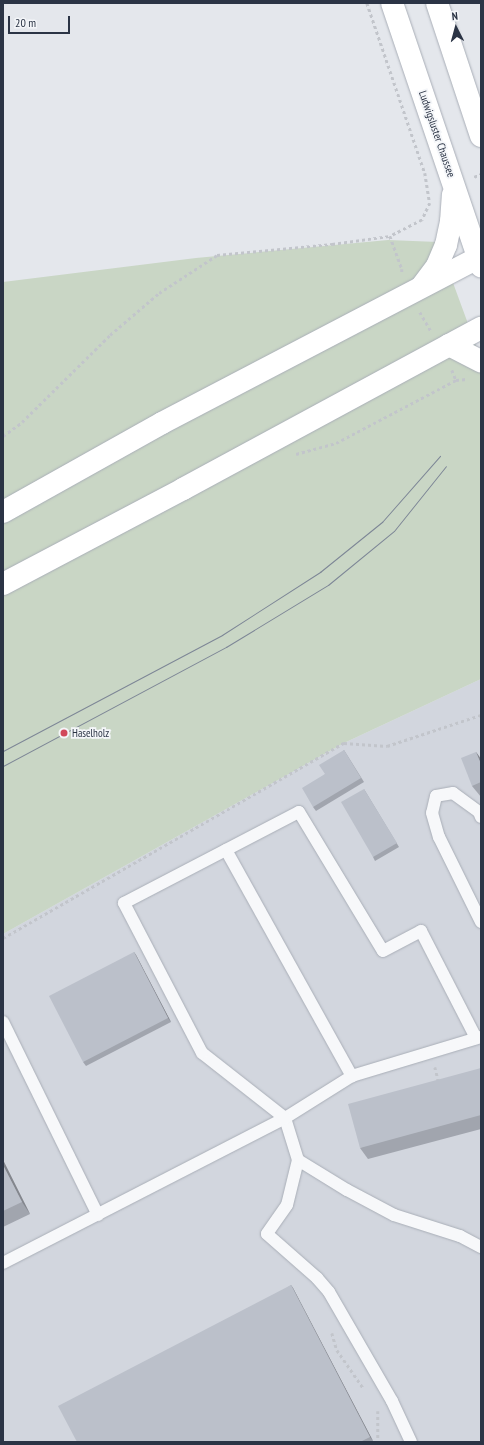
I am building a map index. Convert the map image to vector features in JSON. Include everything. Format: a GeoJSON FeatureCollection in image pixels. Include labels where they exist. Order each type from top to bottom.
{"type":"FeatureCollection","features":[{"type":"Feature","properties":{"kind":"main road","name":"Ludwigsluster Chaussee"},"geometry":{"type":"LineString","coordinates":[[392,3],[480,260]]}},
{"type":"Feature","properties":{"kind":"main road"},"geometry":{"type":"LineString","coordinates":[[437,3],[481,136]]}},
{"type":"Feature","properties":{"kind":"main road"},"geometry":{"type":"LineString","coordinates":[[416,290],[437,266],[446,245],[451,222],[453,184]]}},
{"type":"Feature","properties":{"kind":"main road"},"geometry":{"type":"LineString","coordinates":[[3,512],[162,423],[416,290],[480,260]]}},
{"type":"Feature","properties":{"kind":"main road"},"geometry":{"type":"LineString","coordinates":[[3,584],[176,493],[481,328]]}},
{"type":"Feature","properties":{"kind":"main road"},"geometry":{"type":"LineString","coordinates":[[445,347],[476,370]]}},
{"type":"Feature","properties":{"kind":"lane"},"geometry":{"type":"LineString","coordinates":[[480,814],[452,793],[436,796],[432,813],[439,837],[481,922]]}},
{"type":"Feature","properties":{"kind":"lane"},"geometry":{"type":"LineString","coordinates":[[3,1263],[285,1118],[352,1076],[431,1051],[479,1038],[421,931],[383,951],[299,812],[124,903],[202,1053],[285,1118],[298,1160],[286,1205],[267,1234],[317,1278],[329,1292],[392,1401],[410,1442]]}},
{"type":"Feature","properties":{"kind":"lane"},"geometry":{"type":"LineString","coordinates":[[226,850],[352,1076]]}},
{"type":"Feature","properties":{"kind":"lane"},"geometry":{"type":"LineString","coordinates":[[3,1022],[98,1215]]}},
{"type":"Feature","properties":{"kind":"lane"},"geometry":{"type":"LineString","coordinates":[[298,1160],[347,1190],[394,1215],[460,1236],[481,1247]]}},
{"type":"Feature","properties":{"kind":"path"},"geometry":{"type":"LineString","coordinates":[[3,436],[22,422],[110,335],[153,298],[217,255],[332,244],[390,236],[422,220],[430,203],[425,173],[367,3]]}},
{"type":"Feature","properties":{"kind":"path"},"geometry":{"type":"LineString","coordinates":[[390,236],[402,269],[401,281],[416,290],[445,347],[456,380],[476,370]]}},
{"type":"Feature","properties":{"kind":"path"},"geometry":{"type":"LineString","coordinates":[[3,938],[344,743],[386,746],[481,715]]}},
{"type":"Feature","properties":{"kind":"path"},"geometry":{"type":"LineString","coordinates":[[431,1051],[440,1086]]}},
{"type":"Feature","properties":{"kind":"shaded area"},"geometry":{"type":"Polygon","coordinates":[[[481,679],[481,1442],[3,1442],[3,934],[344,743],[481,679]]]}},
{"type":"Feature","properties":{"kind":"green space"},"geometry":{"type":"Polygon","coordinates":[[[388,240],[438,242],[481,359],[481,679],[344,743],[3,934],[3,282],[196,258],[388,240]]]}},
{"type":"Feature","properties":{"kind":"building"},"geometry":{"type":"Polygon","coordinates":[[[344,750],[361,778],[313,807],[302,788],[325,774],[319,765],[344,750]]]}},
{"type":"Feature","properties":{"kind":"building"},"geometry":{"type":"Polygon","coordinates":[[[476,752],[481,764],[481,782],[472,786],[461,758],[476,752]]]}},
{"type":"Feature","properties":{"kind":"building"},"geometry":{"type":"Polygon","coordinates":[[[364,789],[397,843],[373,857],[341,802],[364,789]]]}},
{"type":"Feature","properties":{"kind":"building"},"geometry":{"type":"Polygon","coordinates":[[[134,952],[168,1018],[83,1062],[49,996],[134,952]]]}},
{"type":"Feature","properties":{"kind":"building"},"geometry":{"type":"Polygon","coordinates":[[[481,1068],[481,1115],[360,1148],[348,1104],[481,1068]]]}},
{"type":"Feature","properties":{"kind":"building"},"geometry":{"type":"Polygon","coordinates":[[[3,1165],[22,1202],[3,1211],[3,1165]]]}},
{"type":"Feature","properties":{"kind":"building"},"geometry":{"type":"Polygon","coordinates":[[[291,1285],[370,1437],[360,1442],[77,1442],[58,1406],[291,1285]]]}},
{"type":"Feature","properties":{"kind":"tram line"},"geometry":{"type":"LineString","coordinates":[[3,751],[222,635],[320,572],[382,522],[440,456]]}},
{"type":"Feature","properties":{"kind":"tram line"},"geometry":{"type":"LineString","coordinates":[[3,766],[226,647],[328,585],[394,531],[446,466]]}},
{"type":"Feature","properties":{"kind":"place","name":"Haselholz"},"geometry":{"type":"Point","coordinates":[64,733]}}]}
